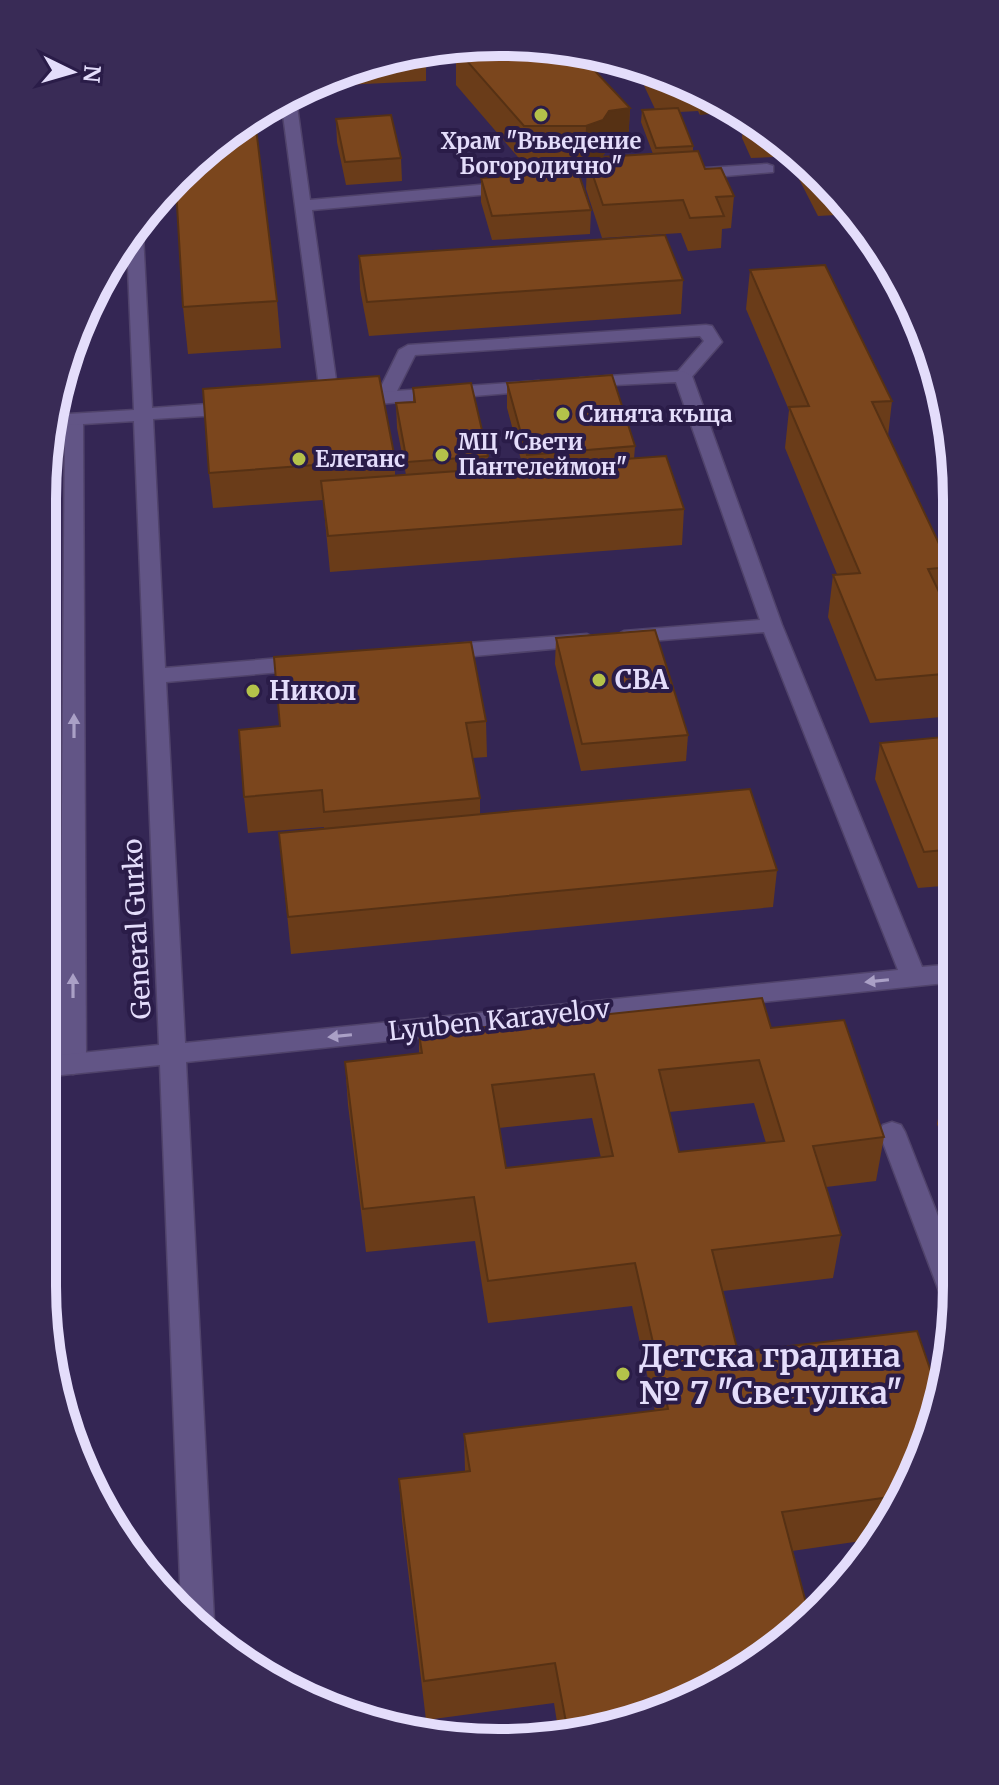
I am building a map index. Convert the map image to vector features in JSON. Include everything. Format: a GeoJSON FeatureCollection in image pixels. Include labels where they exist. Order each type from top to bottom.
{"type":"FeatureCollection","features":[{"type":"Feature","properties":{"kind":"street"},"geometry":{"type":"LineString","coordinates":[[289,109],[303,206],[322,402],[683,376],[713,342],[706,330],[408,350],[385,397]]}},
{"type":"Feature","properties":{"kind":"street"},"geometry":{"type":"LineString","coordinates":[[673,176],[767,169]]}},
{"type":"Feature","properties":{"kind":"street"},"geometry":{"type":"LineString","coordinates":[[303,206],[533,186]]}},
{"type":"Feature","properties":{"kind":"street","name":"General Gurko"},"geometry":{"type":"LineString","coordinates":[[136,247],[197,1610]]}},
{"type":"Feature","properties":{"kind":"street"},"geometry":{"type":"LineString","coordinates":[[683,376],[772,625],[913,977]]}},
{"type":"Feature","properties":{"kind":"street"},"geometry":{"type":"LineString","coordinates":[[64,420],[252,407]]}},
{"type":"Feature","properties":{"kind":"street"},"geometry":{"type":"LineString","coordinates":[[73,1064],[74,420]]}},
{"type":"Feature","properties":{"kind":"street"},"geometry":{"type":"LineString","coordinates":[[424,654],[772,625]]}},
{"type":"Feature","properties":{"kind":"street"},"geometry":{"type":"LineString","coordinates":[[155,676],[329,661]]}},
{"type":"Feature","properties":{"kind":"street","name":"Lyuben Karavelov"},"geometry":{"type":"LineString","coordinates":[[56,1066],[943,974]]}},
{"type":"Feature","properties":{"kind":"street"},"geometry":{"type":"LineString","coordinates":[[892,1132],[943,1265]]}},
{"type":"Feature","properties":{"kind":"building"},"geometry":{"type":"Polygon","coordinates":[[[529,57],[590,66],[630,108],[609,111],[603,120],[586,126],[524,126],[464,58],[529,57]]]}},
{"type":"Feature","properties":{"kind":"building"},"geometry":{"type":"Polygon","coordinates":[[[678,108],[693,146],[656,148],[642,110],[678,108]]]}},
{"type":"Feature","properties":{"kind":"building"},"geometry":{"type":"Polygon","coordinates":[[[391,115],[401,158],[345,162],[336,119],[391,115]]]}},
{"type":"Feature","properties":{"kind":"building"},"geometry":{"type":"Polygon","coordinates":[[[256,129],[277,301],[183,307],[176,196],[207,166],[256,129]]]}},
{"type":"Feature","properties":{"kind":"building"},"geometry":{"type":"Polygon","coordinates":[[[698,151],[705,169],[721,168],[734,196],[716,197],[724,216],[690,218],[683,200],[603,205],[587,158],[698,151]]]}},
{"type":"Feature","properties":{"kind":"building"},"geometry":{"type":"Polygon","coordinates":[[[578,172],[591,210],[492,216],[481,178],[578,172]]]}},
{"type":"Feature","properties":{"kind":"building"},"geometry":{"type":"Polygon","coordinates":[[[665,235],[683,280],[367,302],[359,256],[665,235]]]}},
{"type":"Feature","properties":{"kind":"building"},"geometry":{"type":"Polygon","coordinates":[[[825,265],[892,401],[872,402],[943,552],[943,568],[928,569],[943,600],[943,674],[876,680],[833,575],[860,573],[789,407],[809,406],[750,270],[825,265]]]}},
{"type":"Feature","properties":{"kind":"building"},"geometry":{"type":"Polygon","coordinates":[[[612,375],[635,446],[527,455],[507,383],[612,375]]]}},
{"type":"Feature","properties":{"kind":"building"},"geometry":{"type":"Polygon","coordinates":[[[379,376],[395,459],[209,473],[203,389],[379,376]]]}},
{"type":"Feature","properties":{"kind":"building","name":"МЦ \"Свети Пантелеймон\""},"geometry":{"type":"Polygon","coordinates":[[[471,383],[488,456],[407,462],[396,403],[415,402],[413,388],[471,383]]]}},
{"type":"Feature","properties":{"kind":"building"},"geometry":{"type":"Polygon","coordinates":[[[666,456],[684,509],[328,536],[321,481],[666,456]]]}},
{"type":"Feature","properties":{"kind":"building"},"geometry":{"type":"Polygon","coordinates":[[[655,630],[688,735],[582,744],[556,638],[655,630]]]}},
{"type":"Feature","properties":{"kind":"building"},"geometry":{"type":"Polygon","coordinates":[[[471,642],[486,721],[466,723],[480,798],[324,812],[322,790],[244,797],[239,730],[280,726],[274,657],[471,642]]]}},
{"type":"Feature","properties":{"kind":"building"},"geometry":{"type":"Polygon","coordinates":[[[943,737],[943,850],[924,852],[880,743],[943,737]]]}},
{"type":"Feature","properties":{"kind":"building"},"geometry":{"type":"Polygon","coordinates":[[[750,789],[777,870],[288,917],[279,833],[750,789]]]}},
{"type":"Feature","properties":{"kind":"building"},"geometry":{"type":"Polygon","coordinates":[[[762,998],[771,1028],[844,1020],[884,1137],[813,1146],[841,1235],[712,1250],[738,1352],[917,1331],[933,1377],[919,1428],[897,1482],[889,1497],[782,1512],[807,1605],[769,1637],[721,1670],[669,1695],[614,1714],[566,1723],[555,1663],[424,1681],[399,1479],[470,1471],[464,1434],[668,1409],[635,1263],[488,1281],[474,1197],[363,1209],[345,1062],[422,1053],[419,1034],[762,998]],[[759,1060],[659,1070],[679,1152],[784,1141],[759,1060]],[[594,1074],[492,1085],[506,1168],[613,1156],[594,1074]]]}},
{"type":"Feature","properties":{"kind":"place","name":"Храм \"Въведение Богородично\""},"geometry":{"type":"Point","coordinates":[541,115]}},
{"type":"Feature","properties":{"kind":"place","name":"Синята къща"},"geometry":{"type":"Point","coordinates":[563,414]}},
{"type":"Feature","properties":{"kind":"place","name":"МЦ \"Свети Пантелеймон\""},"geometry":{"type":"Point","coordinates":[442,455]}},
{"type":"Feature","properties":{"kind":"place","name":"Елеганс"},"geometry":{"type":"Point","coordinates":[299,459]}},
{"type":"Feature","properties":{"kind":"place","name":"CBA"},"geometry":{"type":"Point","coordinates":[599,680]}},
{"type":"Feature","properties":{"kind":"place","name":"Никол"},"geometry":{"type":"Point","coordinates":[253,691]}},
{"type":"Feature","properties":{"kind":"place","name":"Детска градина № 7 \"Светулка\""},"geometry":{"type":"Point","coordinates":[623,1374]}}]}
